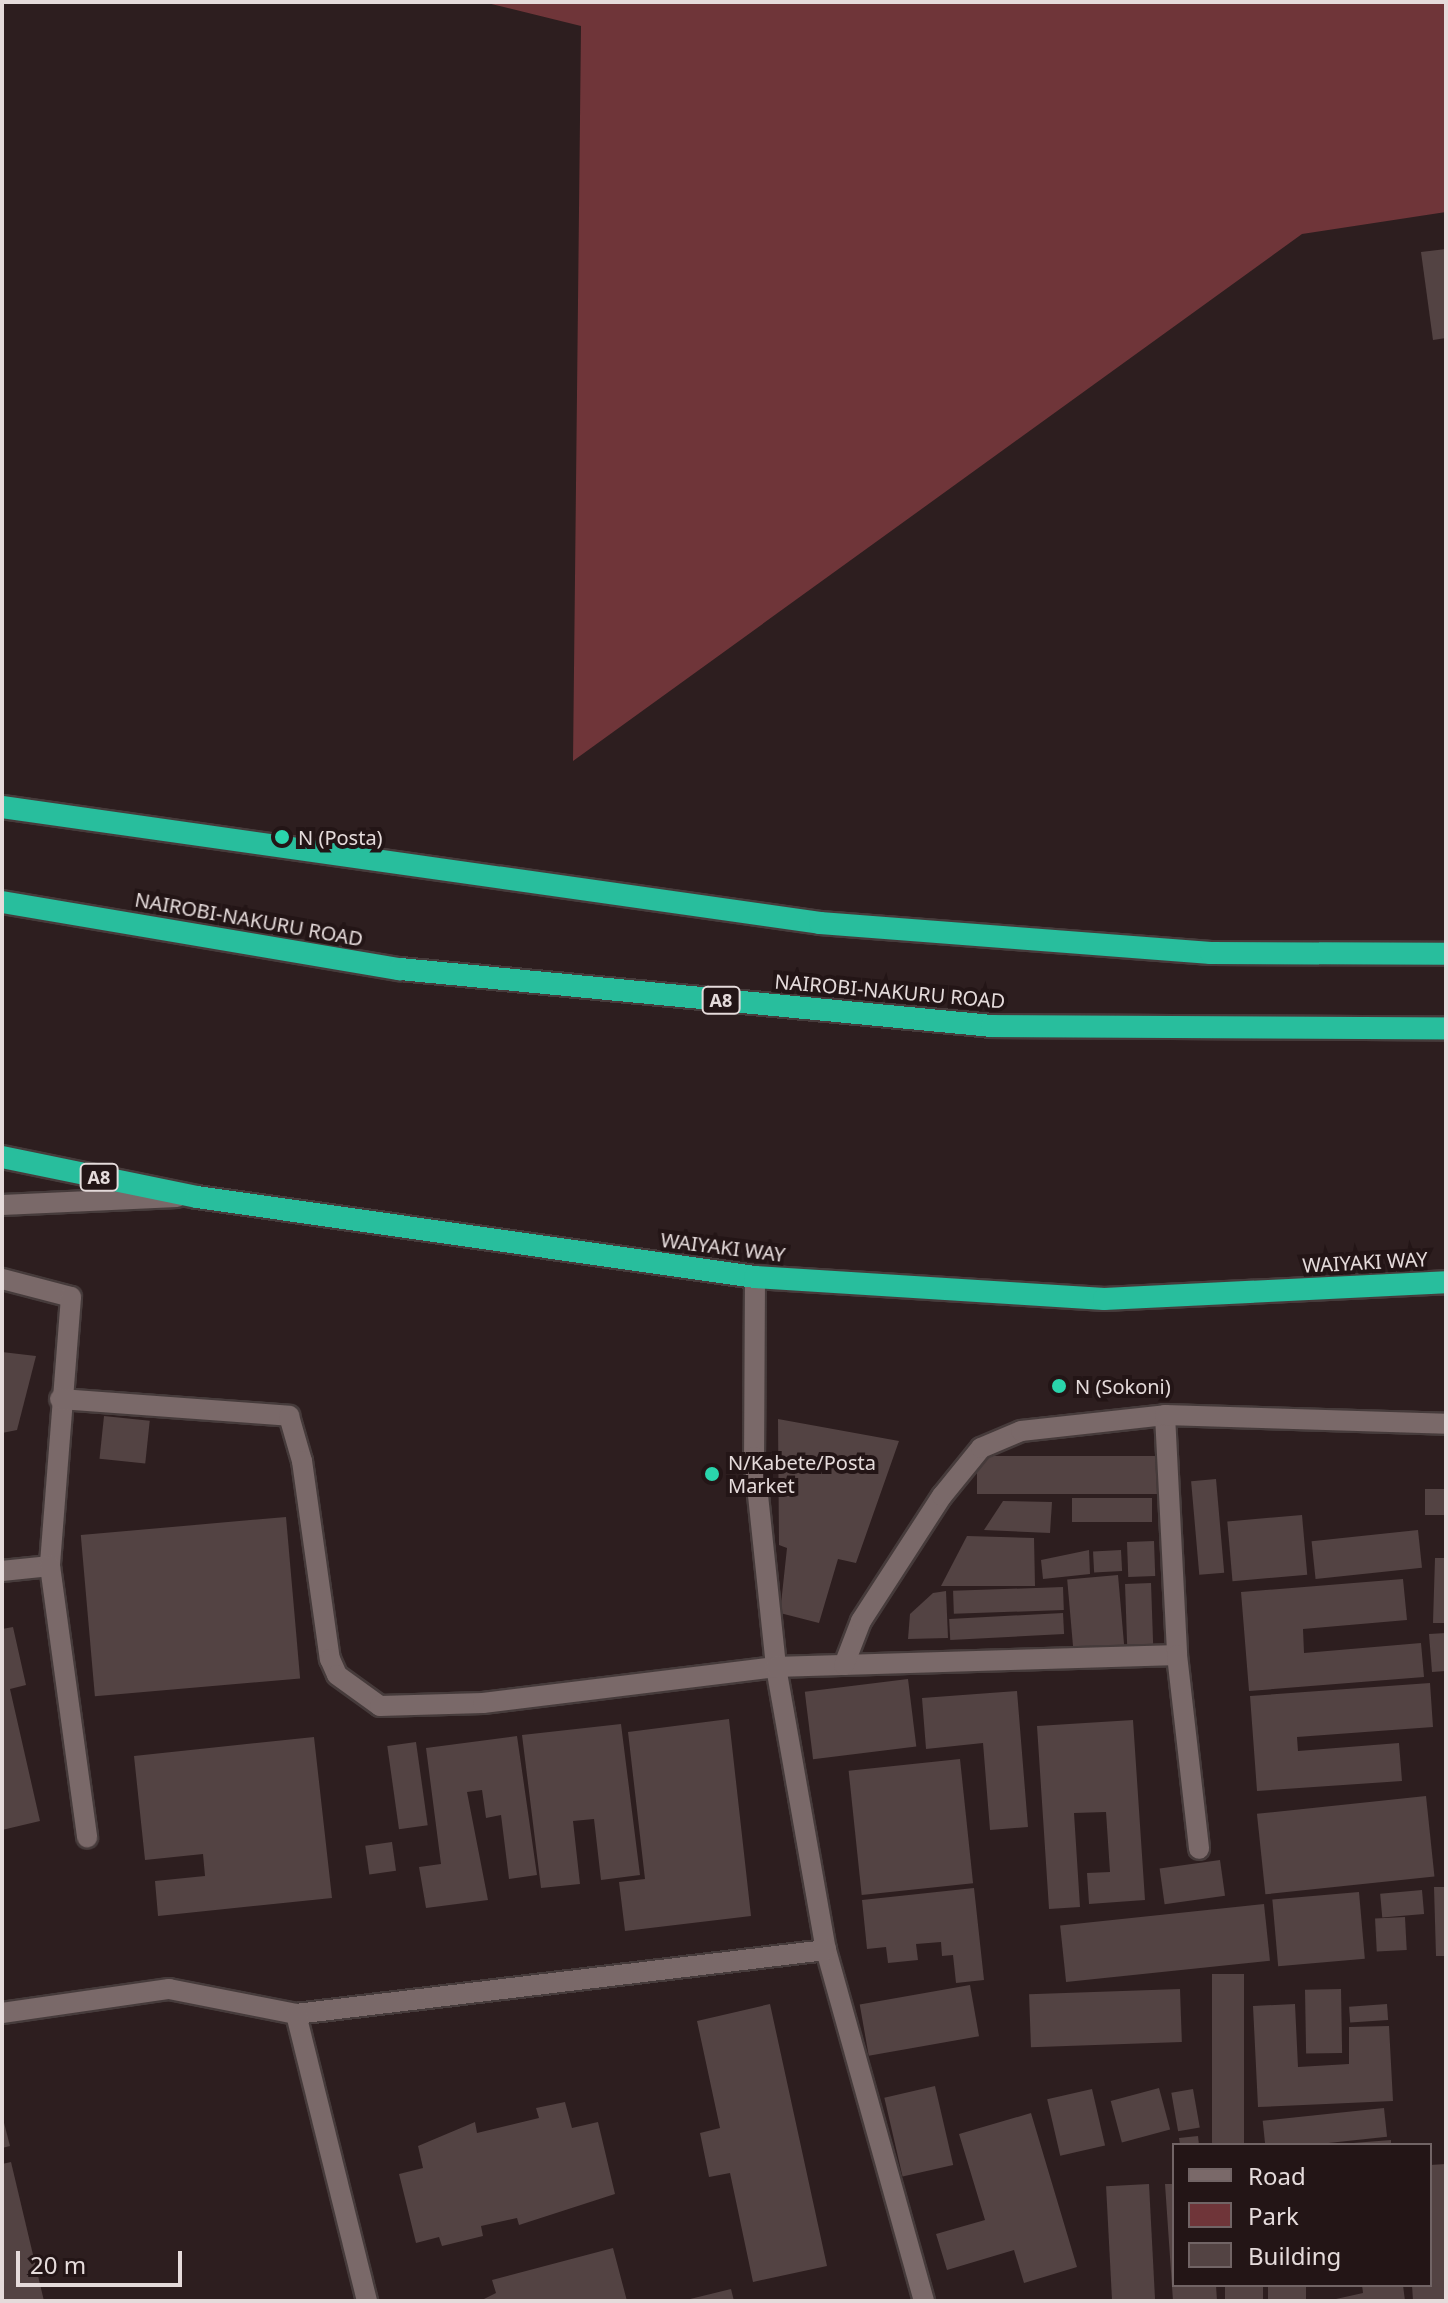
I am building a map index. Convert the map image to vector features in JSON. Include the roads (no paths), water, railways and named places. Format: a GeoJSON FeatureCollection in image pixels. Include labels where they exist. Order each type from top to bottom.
{"type":"FeatureCollection","features":[{"type":"Feature","properties":{"kind":"highway"},"geometry":{"type":"LineString","coordinates":[[2,807],[820,923],[1211,953],[1446,954]]}},
{"type":"Feature","properties":{"kind":"highway","name":"NAIROBI-NAKURU ROAD"},"geometry":{"type":"LineString","coordinates":[[2,902],[400,969],[992,1026],[1446,1028]]}},
{"type":"Feature","properties":{"kind":"highway","name":"WAIYAKI WAY"},"geometry":{"type":"LineString","coordinates":[[2,1157],[197,1197],[755,1277],[1104,1299],[1446,1282]]}},
{"type":"Feature","properties":{"kind":"street"},"geometry":{"type":"LineString","coordinates":[[2,1205],[197,1197]]}},
{"type":"Feature","properties":{"kind":"street"},"geometry":{"type":"LineString","coordinates":[[755,1277],[754,1457],[776,1667],[826,1950],[924,2301]]}},
{"type":"Feature","properties":{"kind":"street"},"geometry":{"type":"LineString","coordinates":[[2,1279],[71,1297],[60,1399],[50,1566],[87,1837]]}},
{"type":"Feature","properties":{"kind":"street"},"geometry":{"type":"LineString","coordinates":[[60,1399],[289,1416],[302,1461],[330,1659],[337,1675],[380,1706],[498,1702],[776,1667],[1177,1655]]}},
{"type":"Feature","properties":{"kind":"street"},"geometry":{"type":"LineString","coordinates":[[844,1665],[861,1621],[981,1448],[1021,1431],[1165,1415],[1446,1424]]}},
{"type":"Feature","properties":{"kind":"street"},"geometry":{"type":"LineString","coordinates":[[1165,1415],[1177,1655],[1199,1849]]}},
{"type":"Feature","properties":{"kind":"street"},"geometry":{"type":"LineString","coordinates":[[2,1571],[50,1566]]}},
{"type":"Feature","properties":{"kind":"street"},"geometry":{"type":"LineString","coordinates":[[2,2013],[169,1989],[296,2014],[826,1950]]}},
{"type":"Feature","properties":{"kind":"street"},"geometry":{"type":"LineString","coordinates":[[296,2014],[367,2301]]}},
{"type":"Feature","properties":{"kind":"place","name":"N (Posta)"},"geometry":{"type":"Point","coordinates":[282,837]}},
{"type":"Feature","properties":{"kind":"place","name":"N (Sokoni)"},"geometry":{"type":"Point","coordinates":[1059,1386]}},
{"type":"Feature","properties":{"kind":"place","name":"N/Kabete/Posta Market"},"geometry":{"type":"Point","coordinates":[712,1474]}}]}
